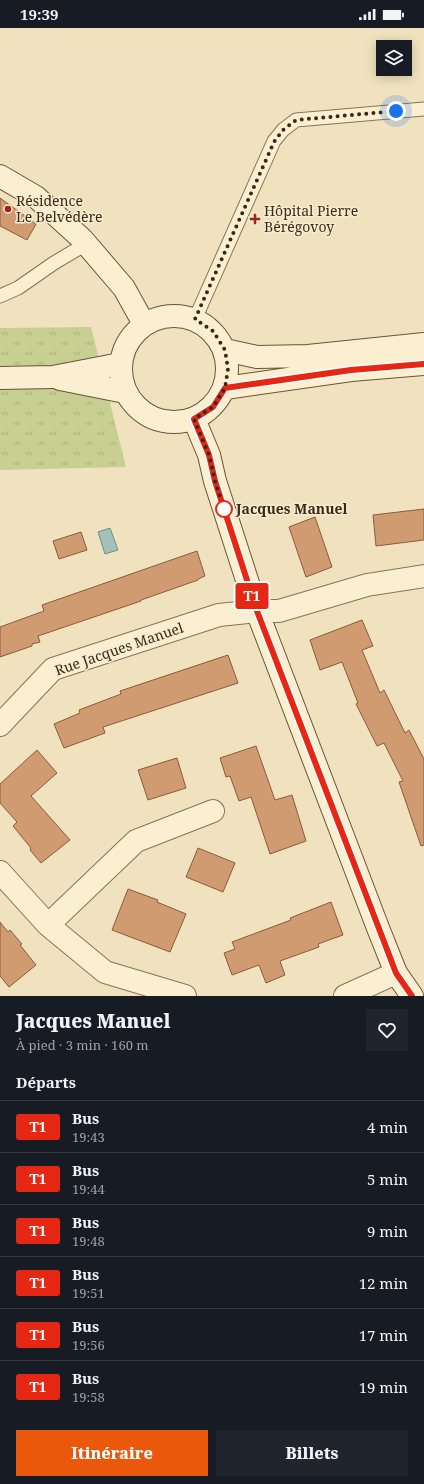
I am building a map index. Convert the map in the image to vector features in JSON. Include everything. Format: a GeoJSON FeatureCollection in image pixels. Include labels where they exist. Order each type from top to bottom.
{"type":"FeatureCollection","features":[{"type":"Feature","properties":{"kind":"street"},"geometry":{"type":"LineString","coordinates":[[0,176],[36,197],[86,244],[124,288],[144,324]]}},
{"type":"Feature","properties":{"kind":"street"},"geometry":{"type":"LineString","coordinates":[[169,315],[182,315],[195,319],[213,331],[225,350],[228,369],[225,388],[213,407],[194,419],[174,423],[154,419],[138,408],[125,392],[121,378],[120,364],[128,341],[144,324],[156,318],[169,315]]}},
{"type":"Feature","properties":{"kind":"street"},"geometry":{"type":"LineString","coordinates":[[225,350],[257,357],[308,356],[424,344]]}},
{"type":"Feature","properties":{"kind":"street"},"geometry":{"type":"LineString","coordinates":[[0,378],[53,377],[120,364]]}},
{"type":"Feature","properties":{"kind":"street"},"geometry":{"type":"LineString","coordinates":[[225,388],[351,370],[424,364]]}},
{"type":"Feature","properties":{"kind":"street"},"geometry":{"type":"LineString","coordinates":[[53,377],[125,392]]}},
{"type":"Feature","properties":{"kind":"street"},"geometry":{"type":"LineString","coordinates":[[194,419],[209,455],[215,481],[257,611],[396,973],[412,996]]}},
{"type":"Feature","properties":{"kind":"street","name":"Rue Jacques Manuel"},"geometry":{"type":"LineString","coordinates":[[0,725],[53,670],[219,615],[257,611],[279,611],[367,585],[424,576]]}},
{"type":"Feature","properties":{"kind":"street"},"geometry":{"type":"LineString","coordinates":[[48,925],[136,842],[213,811]]}},
{"type":"Feature","properties":{"kind":"street"},"geometry":{"type":"LineString","coordinates":[[0,872],[48,925],[105,972],[185,996]]}},
{"type":"Feature","properties":{"kind":"street"},"geometry":{"type":"LineString","coordinates":[[345,996],[396,973]]}},
{"type":"Feature","properties":{"kind":"lane"},"geometry":{"type":"LineString","coordinates":[[195,319],[274,142],[283,130],[296,120],[424,109]]}},
{"type":"Feature","properties":{"kind":"lane"},"geometry":{"type":"LineString","coordinates":[[0,296],[18,288],[54,263],[86,244]]}},
{"type":"Feature","properties":{"kind":"green space"},"geometry":{"type":"Polygon","coordinates":[[[91,327],[126,467],[0,470],[0,328],[91,327]]]}},
{"type":"Feature","properties":{"kind":"water"},"geometry":{"type":"Polygon","coordinates":[[[110,528],[118,550],[105,554],[98,532],[110,528]]]}},
{"type":"Feature","properties":{"kind":"building"},"geometry":{"type":"Polygon","coordinates":[[[0,198],[36,224],[27,240],[0,226],[0,198]]]}},
{"type":"Feature","properties":{"kind":"building"},"geometry":{"type":"Polygon","coordinates":[[[424,509],[424,540],[376,546],[373,515],[424,509]]]}},
{"type":"Feature","properties":{"kind":"building"},"geometry":{"type":"Polygon","coordinates":[[[315,517],[332,567],[306,577],[289,527],[315,517]]]}},
{"type":"Feature","properties":{"kind":"building"},"geometry":{"type":"Polygon","coordinates":[[[81,532],[87,550],[59,559],[53,541],[81,532]]]}},
{"type":"Feature","properties":{"kind":"building"},"geometry":{"type":"Polygon","coordinates":[[[197,551],[205,576],[198,580],[38,636],[40,642],[0,657],[0,627],[44,611],[42,605],[197,551]]]}},
{"type":"Feature","properties":{"kind":"building"},"geometry":{"type":"Polygon","coordinates":[[[362,620],[373,646],[362,650],[380,693],[384,690],[405,733],[409,730],[424,759],[424,845],[421,846],[399,782],[403,781],[384,743],[377,746],[356,704],[358,703],[342,662],[320,670],[310,640],[362,620]]]}},
{"type":"Feature","properties":{"kind":"building"},"geometry":{"type":"Polygon","coordinates":[[[228,655],[238,683],[103,727],[105,733],[64,748],[54,724],[80,713],[79,710],[121,694],[120,691],[228,655]]]}},
{"type":"Feature","properties":{"kind":"building"},"geometry":{"type":"Polygon","coordinates":[[[256,746],[275,800],[292,795],[306,841],[270,854],[251,797],[239,801],[230,776],[226,777],[220,758],[256,746]]]}},
{"type":"Feature","properties":{"kind":"building"},"geometry":{"type":"Polygon","coordinates":[[[37,750],[57,773],[31,796],[70,840],[41,863],[13,826],[17,822],[0,803],[0,784],[37,750]]]}},
{"type":"Feature","properties":{"kind":"building"},"geometry":{"type":"Polygon","coordinates":[[[177,758],[186,788],[148,800],[138,770],[177,758]]]}},
{"type":"Feature","properties":{"kind":"building"},"geometry":{"type":"Polygon","coordinates":[[[198,848],[235,863],[223,892],[186,877],[198,848]]]}},
{"type":"Feature","properties":{"kind":"building"},"geometry":{"type":"Polygon","coordinates":[[[128,889],[158,900],[157,902],[186,914],[170,952],[112,930],[128,889]]]}},
{"type":"Feature","properties":{"kind":"building"},"geometry":{"type":"Polygon","coordinates":[[[331,902],[343,935],[318,944],[319,947],[280,961],[285,975],[266,983],[259,965],[232,975],[224,953],[235,949],[232,942],[291,920],[290,918],[331,902]]]}},
{"type":"Feature","properties":{"kind":"building"},"geometry":{"type":"Polygon","coordinates":[[[0,922],[8,932],[10,930],[22,944],[20,945],[36,965],[9,987],[0,976],[0,922]]]}},
{"type":"Feature","properties":{"kind":"bus line","name":"T1"},"geometry":{"type":"LineString","coordinates":[[412,996],[396,973],[257,611],[215,481],[209,455],[194,419],[213,407],[225,388],[351,370],[424,364]]}},
{"type":"Feature","properties":{"kind":"place","name":"Résidence Le Belvédère"},"geometry":{"type":"Point","coordinates":[8,209]}},
{"type":"Feature","properties":{"kind":"place","name":"Hôpital Pierre Bérégovoy"},"geometry":{"type":"Point","coordinates":[255,219]}},
{"type":"Feature","properties":{"kind":"place","name":"Jacques Manuel"},"geometry":{"type":"Point","coordinates":[224,509]}},
{"type":"Feature","properties":{"kind":"route"},"geometry":{"type":"LineString","coordinates":[[224,509],[209,455],[194,419],[213,407],[225,388],[228,369],[225,350],[213,331],[195,319],[274,142],[283,130],[296,120],[396,111]]}}]}
